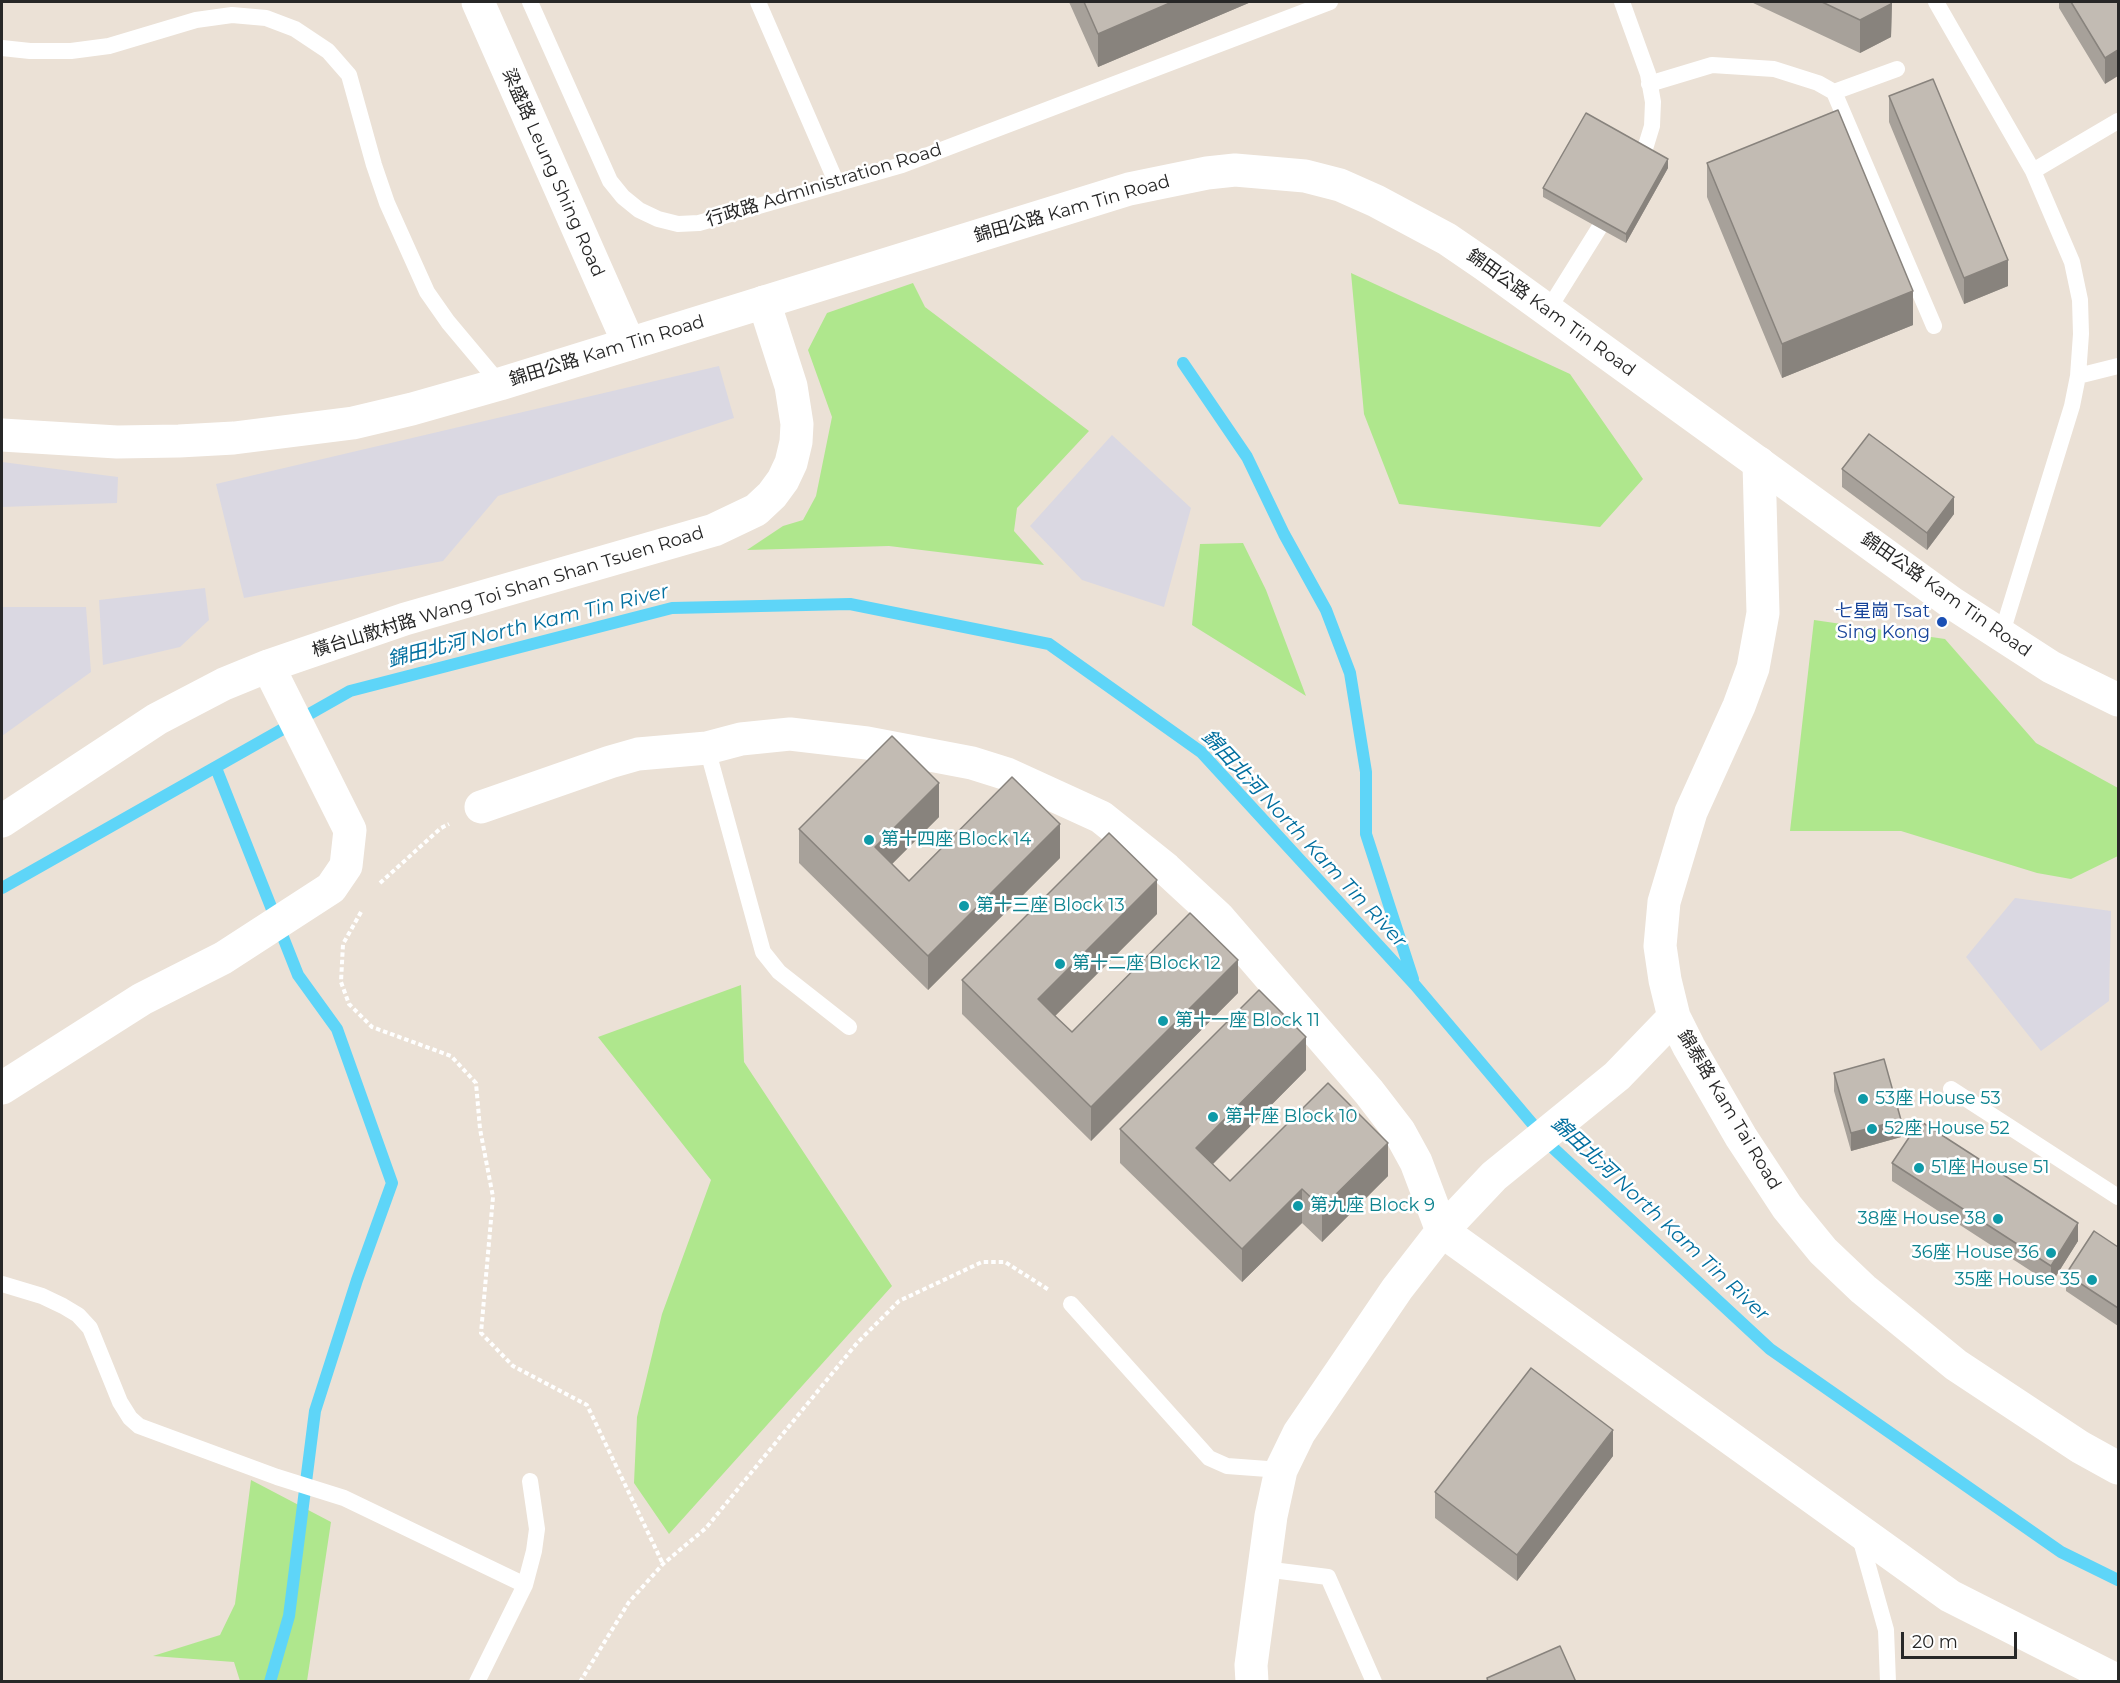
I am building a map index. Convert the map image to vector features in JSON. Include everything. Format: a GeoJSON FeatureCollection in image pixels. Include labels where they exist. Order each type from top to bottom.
{"type":"FeatureCollection","features":[{"type":"Feature","properties":{"kind":"street","name":"梁盛路 Leung Shing Road"},"geometry":{"type":"LineString","coordinates":[[478,2],[629,344]]}},
{"type":"Feature","properties":{"kind":"street","name":"錦田公路 Kam Tin Road"},"geometry":{"type":"LineString","coordinates":[[2,435],[117,442],[234,438],[353,423],[500,384],[1129,189],[1207,173],[1235,170],[1305,176],[1340,185],[1376,201],[1447,239],[1952,603],[2051,667],[2118,700]]}},
{"type":"Feature","properties":{"kind":"street","name":"橫台山散村路 Wang Toi Shan Shan Tsuen Road"},"geometry":{"type":"LineString","coordinates":[[2,821],[182,705],[224,684],[274,679],[405,620],[714,531],[756,510],[772,495],[787,471],[796,442],[797,424],[791,386],[764,302]]}},
{"type":"Feature","properties":{"kind":"street","name":"錦泰路 Kam Tai Road"},"geometry":{"type":"LineString","coordinates":[[1759,463],[1763,613],[1753,668],[1739,706],[1691,812],[1664,902],[1660,946],[1665,981],[1674,1017],[1741,1137],[1786,1207],[1823,1251],[1863,1289],[1956,1365],[2080,1446],[2118,1468]]}},
{"type":"Feature","properties":{"kind":"street"},"geometry":{"type":"LineString","coordinates":[[2,1088],[142,999],[223,958],[331,888],[346,866],[350,830],[274,679]]}},
{"type":"Feature","properties":{"kind":"street"},"geometry":{"type":"LineString","coordinates":[[481,807],[638,754],[707,748],[741,739],[790,734],[867,743],[972,764],[1007,774],[1101,817],[1166,869],[1218,917],[1369,1092],[1399,1131],[1416,1162],[1442,1231],[1950,1596],[2118,1682]]}},
{"type":"Feature","properties":{"kind":"street"},"geometry":{"type":"LineString","coordinates":[[1252,1682],[1251,1665],[1270,1516],[1281,1470],[1299,1433],[1397,1288],[1442,1231],[1494,1176],[1617,1076],[1674,1017]]}},
{"type":"Feature","properties":{"kind":"lane","name":"行政路 Administration Road"},"geometry":{"type":"LineString","coordinates":[[530,2],[610,181],[623,197],[639,210],[658,219],[678,224],[699,223],[902,165],[1330,2]]}},
{"type":"Feature","properties":{"kind":"lane"},"geometry":{"type":"LineString","coordinates":[[758,2],[837,184]]}},
{"type":"Feature","properties":{"kind":"lane"},"geometry":{"type":"LineString","coordinates":[[1548,310],[1644,152],[1652,126],[1653,102],[1648,74],[1622,2]]}},
{"type":"Feature","properties":{"kind":"lane"},"geometry":{"type":"LineString","coordinates":[[1935,2],[2033,171],[2072,262],[2080,300],[2081,334],[2078,376],[2072,406],[2001,636]]}},
{"type":"Feature","properties":{"kind":"lane"},"geometry":{"type":"LineString","coordinates":[[2,48],[71,51],[109,46],[196,20],[232,15],[266,18],[295,29],[328,51],[349,75],[387,203],[427,292],[447,322],[500,384]]}},
{"type":"Feature","properties":{"kind":"lane"},"geometry":{"type":"LineString","coordinates":[[1649,84],[1712,65],[1774,69],[1818,83],[1834,92],[1934,326]]}},
{"type":"Feature","properties":{"kind":"lane"},"geometry":{"type":"LineString","coordinates":[[1834,92],[1897,69]]}},
{"type":"Feature","properties":{"kind":"lane"},"geometry":{"type":"LineString","coordinates":[[2033,171],[2118,121]]}},
{"type":"Feature","properties":{"kind":"lane"},"geometry":{"type":"LineString","coordinates":[[2078,376],[2118,366]]}},
{"type":"Feature","properties":{"kind":"lane"},"geometry":{"type":"LineString","coordinates":[[707,748],[763,952],[779,972],[849,1027]]}},
{"type":"Feature","properties":{"kind":"lane"},"geometry":{"type":"LineString","coordinates":[[1951,1089],[2118,1197]]}},
{"type":"Feature","properties":{"kind":"lane"},"geometry":{"type":"LineString","coordinates":[[2,1284],[42,1296],[78,1315],[90,1328],[120,1402],[130,1418],[139,1426],[276,1477],[344,1498],[525,1585]]}},
{"type":"Feature","properties":{"kind":"lane"},"geometry":{"type":"LineString","coordinates":[[1071,1304],[1209,1458],[1227,1466],[1281,1470]]}},
{"type":"Feature","properties":{"kind":"lane"},"geometry":{"type":"LineString","coordinates":[[477,1682],[525,1585],[534,1551],[537,1529],[530,1481]]}},
{"type":"Feature","properties":{"kind":"lane"},"geometry":{"type":"LineString","coordinates":[[1858,1530],[1886,1630],[1888,1682]]}},
{"type":"Feature","properties":{"kind":"lane"},"geometry":{"type":"LineString","coordinates":[[1264,1569],[1328,1577],[1374,1682]]}},
{"type":"Feature","properties":{"kind":"path"},"geometry":{"type":"LineString","coordinates":[[373,889],[441,828],[481,807]]}},
{"type":"Feature","properties":{"kind":"path"},"geometry":{"type":"LineString","coordinates":[[363,908],[343,944],[341,982],[349,1004],[372,1027],[451,1056],[476,1083],[480,1129],[493,1197],[481,1333],[513,1366],[587,1406],[663,1564]]}},
{"type":"Feature","properties":{"kind":"path"},"geometry":{"type":"LineString","coordinates":[[580,1682],[629,1602],[663,1564],[706,1528],[857,1343],[899,1301],[982,1262],[1005,1262],[1071,1304]]}},
{"type":"Feature","properties":{"kind":"shaded area"},"geometry":{"type":"Polygon","coordinates":[[[719,366],[734,418],[498,496],[443,561],[244,598],[216,484],[719,366]]]}},
{"type":"Feature","properties":{"kind":"shaded area"},"geometry":{"type":"Polygon","coordinates":[[[1112,435],[1191,508],[1164,607],[1082,580],[1030,526],[1112,435]]]}},
{"type":"Feature","properties":{"kind":"shaded area"},"geometry":{"type":"Polygon","coordinates":[[[2,462],[118,477],[117,503],[2,507],[2,462]]]}},
{"type":"Feature","properties":{"kind":"shaded area"},"geometry":{"type":"Polygon","coordinates":[[[205,588],[209,620],[180,647],[103,665],[99,600],[205,588]]]}},
{"type":"Feature","properties":{"kind":"shaded area"},"geometry":{"type":"Polygon","coordinates":[[[2,607],[86,607],[91,672],[2,736],[2,607]]]}},
{"type":"Feature","properties":{"kind":"shaded area"},"geometry":{"type":"Polygon","coordinates":[[[2015,898],[2111,911],[2109,1001],[2041,1051],[1966,957],[2015,898]]]}},
{"type":"Feature","properties":{"kind":"green space"},"geometry":{"type":"Polygon","coordinates":[[[1351,273],[1570,374],[1643,479],[1600,527],[1399,504],[1364,414],[1351,273]]]}},
{"type":"Feature","properties":{"kind":"green space"},"geometry":{"type":"Polygon","coordinates":[[[913,283],[925,307],[1089,431],[1017,508],[1014,531],[1044,565],[889,546],[747,550],[783,526],[803,520],[816,496],[832,417],[808,350],[827,313],[913,283]]]}},
{"type":"Feature","properties":{"kind":"green space"},"geometry":{"type":"Polygon","coordinates":[[[1243,543],[1266,590],[1306,696],[1192,625],[1200,544],[1243,543]]]}},
{"type":"Feature","properties":{"kind":"green space"},"geometry":{"type":"Polygon","coordinates":[[[1814,620],[1945,639],[2036,743],[2118,788],[2118,856],[2071,879],[2037,873],[1901,831],[1790,831],[1814,620]]]}},
{"type":"Feature","properties":{"kind":"green space"},"geometry":{"type":"Polygon","coordinates":[[[741,985],[744,1062],[892,1286],[669,1534],[634,1483],[637,1417],[662,1314],[711,1180],[598,1037],[741,985]]]}},
{"type":"Feature","properties":{"kind":"green space"},"geometry":{"type":"Polygon","coordinates":[[[251,1480],[331,1522],[307,1681],[240,1681],[234,1662],[153,1656],[220,1635],[235,1604],[251,1480]]]}},
{"type":"Feature","properties":{"kind":"building"},"geometry":{"type":"Polygon","coordinates":[[[1084,2],[1172,2],[1098,34],[1084,2]]]}},
{"type":"Feature","properties":{"kind":"building"},"geometry":{"type":"Polygon","coordinates":[[[1822,2],[1891,2],[1891,4],[1860,20],[1822,2]]]}},
{"type":"Feature","properties":{"kind":"building"},"geometry":{"type":"Polygon","coordinates":[[[2071,2],[2118,2],[2118,50],[2105,58],[2071,2]]]}},
{"type":"Feature","properties":{"kind":"building"},"geometry":{"type":"Polygon","coordinates":[[[1933,79],[2008,260],[1964,278],[1889,96],[1933,79]]]}},
{"type":"Feature","properties":{"kind":"building"},"geometry":{"type":"Polygon","coordinates":[[[1838,110],[1913,291],[1782,344],[1707,163],[1838,110]]]}},
{"type":"Feature","properties":{"kind":"building"},"geometry":{"type":"Polygon","coordinates":[[[1586,113],[1668,159],[1626,234],[1543,188],[1586,113]]]}},
{"type":"Feature","properties":{"kind":"building"},"geometry":{"type":"Polygon","coordinates":[[[1869,434],[1954,497],[1927,533],[1842,469],[1869,434]]]}},
{"type":"Feature","properties":{"kind":"building"},"geometry":{"type":"Polygon","coordinates":[[[892,736],[939,783],[875,847],[909,881],[1012,777],[1060,824],[928,956],[799,829],[892,736]]]}},
{"type":"Feature","properties":{"kind":"building"},"geometry":{"type":"Polygon","coordinates":[[[1109,833],[1157,880],[1038,999],[1054,1015],[1072,1032],[1190,913],[1238,960],[1091,1107],[962,980],[1109,833]]]}},
{"type":"Feature","properties":{"kind":"building"},"geometry":{"type":"Polygon","coordinates":[[[1259,990],[1306,1037],[1196,1148],[1230,1181],[1328,1083],[1388,1143],[1322,1208],[1302,1189],[1242,1249],[1120,1129],[1259,990]]]}},
{"type":"Feature","properties":{"kind":"building"},"geometry":{"type":"Polygon","coordinates":[[[1884,1059],[1901,1120],[1851,1133],[1834,1073],[1884,1059]]]}},
{"type":"Feature","properties":{"kind":"building"},"geometry":{"type":"Polygon","coordinates":[[[1920,1121],[2078,1223],[2051,1266],[1892,1163],[1920,1121]]]}},
{"type":"Feature","properties":{"kind":"building"},"geometry":{"type":"Polygon","coordinates":[[[2094,1231],[2118,1247],[2118,1308],[2066,1274],[2094,1231]]]}},
{"type":"Feature","properties":{"kind":"building"},"geometry":{"type":"Polygon","coordinates":[[[1531,1368],[1613,1430],[1517,1555],[1435,1492],[1531,1368]]]}},
{"type":"Feature","properties":{"kind":"building"},"geometry":{"type":"Polygon","coordinates":[[[1560,1646],[1576,1682],[1488,1682],[1487,1678],[1560,1646]]]}},
{"type":"Feature","properties":{"kind":"waterway"},"geometry":{"type":"LineString","coordinates":[[1183,363],[1247,457],[1284,534],[1326,610],[1350,673],[1366,772],[1366,834],[1413,979]]}},
{"type":"Feature","properties":{"kind":"waterway","name":"錦田北河 North Kam Tin River"},"geometry":{"type":"LineString","coordinates":[[2,888],[350,691],[672,608],[850,604],[1049,644],[1201,752],[1415,985],[1552,1147],[1770,1349],[2061,1552],[2118,1580]]}},
{"type":"Feature","properties":{"kind":"waterway"},"geometry":{"type":"LineString","coordinates":[[216,768],[298,975],[337,1029],[392,1183],[357,1280],[315,1411],[289,1616],[270,1682]]}},
{"type":"Feature","properties":{"kind":"place","name":"七星崗 Tsat Sing Kong"},"geometry":{"type":"Point","coordinates":[1942,622]}},
{"type":"Feature","properties":{"kind":"place","name":"第十四座 Block 14"},"geometry":{"type":"Point","coordinates":[869,840]}},
{"type":"Feature","properties":{"kind":"place","name":"第十三座 Block 13"},"geometry":{"type":"Point","coordinates":[964,906]}},
{"type":"Feature","properties":{"kind":"place","name":"第十二座 Block 12"},"geometry":{"type":"Point","coordinates":[1060,964]}},
{"type":"Feature","properties":{"kind":"place","name":"第十一座 Block 11"},"geometry":{"type":"Point","coordinates":[1163,1021]}},
{"type":"Feature","properties":{"kind":"place","name":"53座 House 53"},"geometry":{"type":"Point","coordinates":[1863,1099]}},
{"type":"Feature","properties":{"kind":"place","name":"第十座 Block 10"},"geometry":{"type":"Point","coordinates":[1213,1117]}},
{"type":"Feature","properties":{"kind":"place","name":"52座 House 52"},"geometry":{"type":"Point","coordinates":[1872,1129]}},
{"type":"Feature","properties":{"kind":"place","name":"51座 House 51"},"geometry":{"type":"Point","coordinates":[1919,1168]}},
{"type":"Feature","properties":{"kind":"place","name":"第九座 Block 9"},"geometry":{"type":"Point","coordinates":[1298,1206]}},
{"type":"Feature","properties":{"kind":"place","name":"38座 House 38"},"geometry":{"type":"Point","coordinates":[1998,1219]}},
{"type":"Feature","properties":{"kind":"place","name":"36座 House 36"},"geometry":{"type":"Point","coordinates":[2051,1253]}},
{"type":"Feature","properties":{"kind":"place","name":"35座 House 35"},"geometry":{"type":"Point","coordinates":[2092,1280]}}]}
